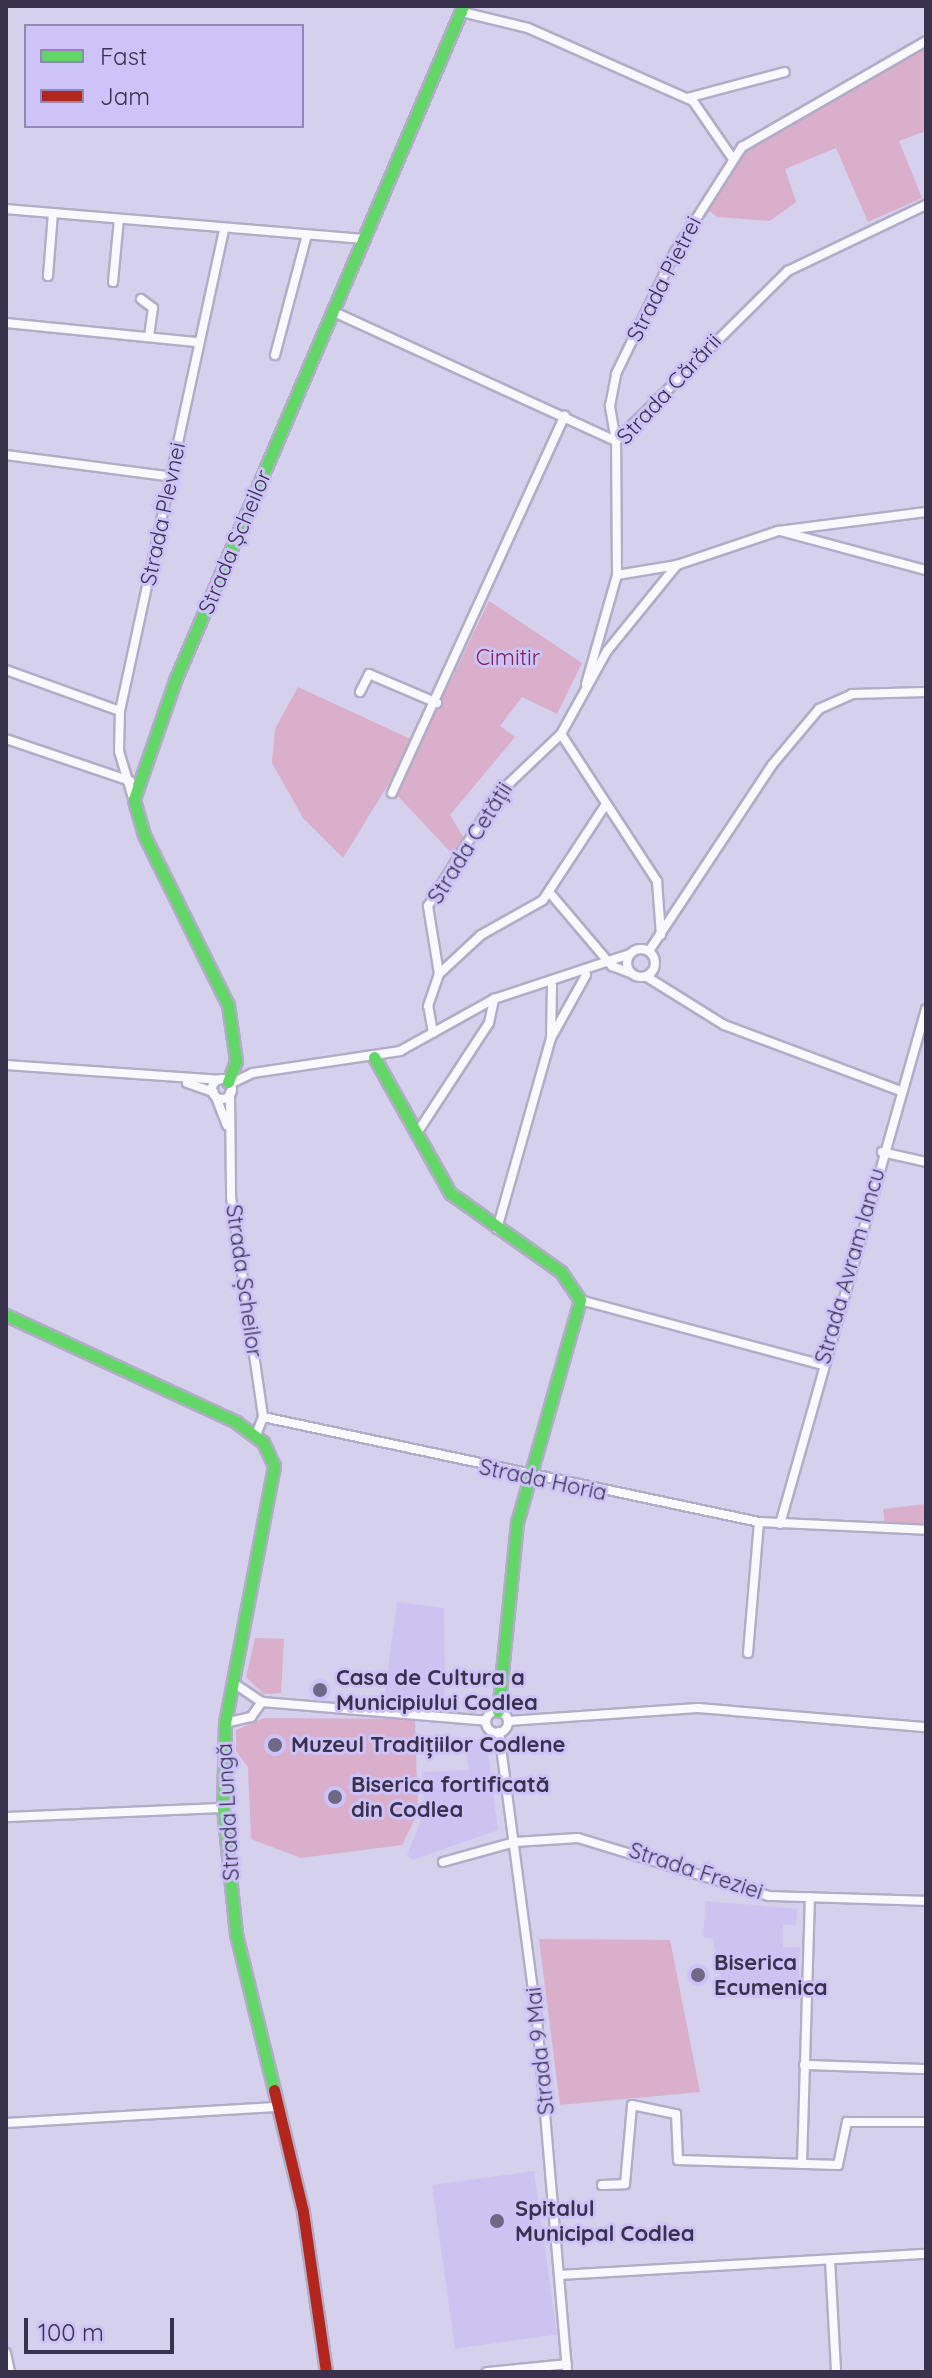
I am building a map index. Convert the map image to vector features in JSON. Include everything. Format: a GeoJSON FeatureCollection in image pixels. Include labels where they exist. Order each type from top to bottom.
{"type":"FeatureCollection","features":[{"type":"Feature","properties":{"kind":"main road","name":"Strada Șcheilor"},"geometry":{"type":"LineString","coordinates":[[226,1085],[236,1061],[228,1005],[144,835],[134,799],[133,781],[463,9]]}},
{"type":"Feature","properties":{"kind":"main road"},"geometry":{"type":"LineString","coordinates":[[374,1057],[450,1193],[566,1276],[580,1300],[528,1478],[506,1597],[498,1711]]}},
{"type":"Feature","properties":{"kind":"main road"},"geometry":{"type":"LineString","coordinates":[[6,1315],[256,1435]]}},
{"type":"Feature","properties":{"kind":"main road","name":"Strada Lungă"},"geometry":{"type":"LineString","coordinates":[[256,1435],[271,1457],[274,1480],[225,1723],[223,1808],[236,1934],[303,2212],[326,2372]]}},
{"type":"Feature","properties":{"kind":"street"},"geometry":{"type":"LineString","coordinates":[[463,9],[528,28],[687,98],[733,159]]}},
{"type":"Feature","properties":{"kind":"street","name":"Strada Pietrei"},"geometry":{"type":"LineString","coordinates":[[616,441],[610,406],[616,374],[679,244],[733,159],[756,135],[926,41]]}},
{"type":"Feature","properties":{"kind":"street"},"geometry":{"type":"LineString","coordinates":[[687,98],[785,72]]}},
{"type":"Feature","properties":{"kind":"street","name":"Strada Cărării"},"geometry":{"type":"LineString","coordinates":[[586,684],[617,575],[616,441],[788,271],[926,205]]}},
{"type":"Feature","properties":{"kind":"street"},"geometry":{"type":"LineString","coordinates":[[6,209],[363,239]]}},
{"type":"Feature","properties":{"kind":"street"},"geometry":{"type":"LineString","coordinates":[[48,276],[53,213]]}},
{"type":"Feature","properties":{"kind":"street"},"geometry":{"type":"LineString","coordinates":[[113,282],[119,219]]}},
{"type":"Feature","properties":{"kind":"street","name":"Strada Plevnei"},"geometry":{"type":"LineString","coordinates":[[133,781],[120,711],[224,228]]}},
{"type":"Feature","properties":{"kind":"street"},"geometry":{"type":"LineString","coordinates":[[275,355],[307,235]]}},
{"type":"Feature","properties":{"kind":"street"},"geometry":{"type":"LineString","coordinates":[[141,299],[153,308],[149,337]]}},
{"type":"Feature","properties":{"kind":"street"},"geometry":{"type":"LineString","coordinates":[[334,312],[616,441]]}},
{"type":"Feature","properties":{"kind":"street"},"geometry":{"type":"LineString","coordinates":[[6,323],[198,342]]}},
{"type":"Feature","properties":{"kind":"street"},"geometry":{"type":"LineString","coordinates":[[392,793],[437,703],[565,416]]}},
{"type":"Feature","properties":{"kind":"street"},"geometry":{"type":"LineString","coordinates":[[6,455],[172,477]]}},
{"type":"Feature","properties":{"kind":"street"},"geometry":{"type":"LineString","coordinates":[[617,575],[677,565],[778,531],[926,512]]}},
{"type":"Feature","properties":{"kind":"street"},"geometry":{"type":"LineString","coordinates":[[778,531],[926,570]]}},
{"type":"Feature","properties":{"kind":"street","name":"Strada Cetății"},"geometry":{"type":"LineString","coordinates":[[433,1033],[428,1006],[439,974],[428,906],[498,794],[561,734],[586,684],[677,565]]}},
{"type":"Feature","properties":{"kind":"street"},"geometry":{"type":"LineString","coordinates":[[6,670],[120,711]]}},
{"type":"Feature","properties":{"kind":"street"},"geometry":{"type":"LineString","coordinates":[[360,692],[369,674],[437,703]]}},
{"type":"Feature","properties":{"kind":"street"},"geometry":{"type":"LineString","coordinates":[[214,1095],[226,1085],[253,1073],[374,1057],[433,1033],[494,999],[552,986],[612,966],[630,954],[649,951],[772,765],[819,709],[852,694],[926,692]]}},
{"type":"Feature","properties":{"kind":"street"},"geometry":{"type":"LineString","coordinates":[[561,734],[657,881],[661,935]]}},
{"type":"Feature","properties":{"kind":"street"},"geometry":{"type":"LineString","coordinates":[[6,739],[133,781]]}},
{"type":"Feature","properties":{"kind":"street"},"geometry":{"type":"LineString","coordinates":[[439,974],[481,935],[550,893],[606,804]]}},
{"type":"Feature","properties":{"kind":"street"},"geometry":{"type":"LineString","coordinates":[[550,893],[612,966],[647,977],[724,1025],[898,1090]]}},
{"type":"Feature","properties":{"kind":"street"},"geometry":{"type":"LineString","coordinates":[[647,977],[655,963],[649,951]]}},
{"type":"Feature","properties":{"kind":"street"},"geometry":{"type":"LineString","coordinates":[[630,954],[630,973]]}},
{"type":"Feature","properties":{"kind":"street"},"geometry":{"type":"LineString","coordinates":[[497,1229],[551,1038],[586,975]]}},
{"type":"Feature","properties":{"kind":"street"},"geometry":{"type":"LineString","coordinates":[[551,1038],[552,986]]}},
{"type":"Feature","properties":{"kind":"street"},"geometry":{"type":"LineString","coordinates":[[417,1133],[489,1023],[494,999]]}},
{"type":"Feature","properties":{"kind":"street","name":"Strada Avram Iancu"},"geometry":{"type":"LineString","coordinates":[[780,1524],[898,1090],[926,1009]]}},
{"type":"Feature","properties":{"kind":"street"},"geometry":{"type":"LineString","coordinates":[[6,1065],[226,1085]]}},
{"type":"Feature","properties":{"kind":"street"},"geometry":{"type":"LineString","coordinates":[[182,1081],[214,1095]]}},
{"type":"Feature","properties":{"kind":"street"},"geometry":{"type":"LineString","coordinates":[[214,1095],[226,1085]]}},
{"type":"Feature","properties":{"kind":"street","name":"Strada Șcheilor"},"geometry":{"type":"LineString","coordinates":[[226,1085],[227,1126],[263,1417],[256,1435]]}},
{"type":"Feature","properties":{"kind":"street","name":"Strada Șcheilor"},"geometry":{"type":"LineString","coordinates":[[214,1095],[227,1126]]}},
{"type":"Feature","properties":{"kind":"street"},"geometry":{"type":"LineString","coordinates":[[882,1152],[926,1162]]}},
{"type":"Feature","properties":{"kind":"street"},"geometry":{"type":"LineString","coordinates":[[580,1300],[822,1365]]}},
{"type":"Feature","properties":{"kind":"street","name":"Strada Horia"},"geometry":{"type":"LineString","coordinates":[[263,1417],[307,1424],[528,1478],[759,1522],[926,1530]]}},
{"type":"Feature","properties":{"kind":"street"},"geometry":{"type":"LineString","coordinates":[[748,1653],[759,1522]]}},
{"type":"Feature","properties":{"kind":"street"},"geometry":{"type":"LineString","coordinates":[[232,1682],[262,1702],[486,1721],[499,1732],[508,1721],[698,1708],[926,1727]]}},
{"type":"Feature","properties":{"kind":"street"},"geometry":{"type":"LineString","coordinates":[[225,1723],[251,1717],[262,1702]]}},
{"type":"Feature","properties":{"kind":"street"},"geometry":{"type":"LineString","coordinates":[[486,1721],[498,1711],[508,1721]]}},
{"type":"Feature","properties":{"kind":"street","name":"Strada 9 Mai"},"geometry":{"type":"LineString","coordinates":[[499,1732],[515,1842],[567,2368]]}},
{"type":"Feature","properties":{"kind":"street"},"geometry":{"type":"LineString","coordinates":[[6,1817],[223,1808]]}},
{"type":"Feature","properties":{"kind":"street","name":"Strada Freziei"},"geometry":{"type":"LineString","coordinates":[[443,1862],[515,1842],[593,1839],[769,1896],[926,1901]]}},
{"type":"Feature","properties":{"kind":"street"},"geometry":{"type":"LineString","coordinates":[[802,2164],[810,1897]]}},
{"type":"Feature","properties":{"kind":"street"},"geometry":{"type":"LineString","coordinates":[[804,2065],[926,2069]]}},
{"type":"Feature","properties":{"kind":"street"},"geometry":{"type":"LineString","coordinates":[[602,2185],[625,2184],[632,2105],[676,2114],[678,2160],[840,2164],[843,2126],[853,2120],[926,2122]]}},
{"type":"Feature","properties":{"kind":"street"},"geometry":{"type":"LineString","coordinates":[[6,2123],[276,2107]]}},
{"type":"Feature","properties":{"kind":"street"},"geometry":{"type":"LineString","coordinates":[[559,2275],[926,2254]]}},
{"type":"Feature","properties":{"kind":"street"},"geometry":{"type":"LineString","coordinates":[[830,2260],[836,2372]]}},
{"type":"Feature","properties":{"kind":"street"},"geometry":{"type":"LineString","coordinates":[[6,2354],[10,2372]]}},
{"type":"Feature","properties":{"kind":"street"},"geometry":{"type":"LineString","coordinates":[[487,2372],[567,2368]]}},
{"type":"Feature","properties":{"kind":"shaded area"},"geometry":{"type":"Polygon","coordinates":[[[397,1602],[444,1608],[445,1703],[384,1698],[397,1602]]]}},
{"type":"Feature","properties":{"kind":"shaded area"},"geometry":{"type":"Polygon","coordinates":[[[486,1739],[498,1830],[412,1860],[407,1855],[424,1813],[422,1772],[469,1770],[465,1741],[486,1739]]]}},
{"type":"Feature","properties":{"kind":"shaded area"},"geometry":{"type":"Polygon","coordinates":[[[706,1901],[797,1909],[796,1925],[783,1925],[783,1947],[800,1947],[798,1999],[725,1997],[713,1939],[703,1937],[706,1901]]]}},
{"type":"Feature","properties":{"kind":"shaded area"},"geometry":{"type":"Polygon","coordinates":[[[534,2171],[557,2334],[455,2349],[432,2185],[534,2171]]]}},
{"type":"Feature","properties":{"kind":"green space"},"geometry":{"type":"Polygon","coordinates":[[[926,47],[926,131],[899,141],[922,198],[868,222],[836,148],[785,169],[796,202],[770,221],[717,217],[706,208],[754,140],[926,47]]]}},
{"type":"Feature","properties":{"kind":"green space","name":"Cimitir"},"geometry":{"type":"Polygon","coordinates":[[[489,601],[582,663],[557,714],[522,697],[500,726],[515,737],[450,815],[465,840],[454,856],[396,794],[489,601]]]}},
{"type":"Feature","properties":{"kind":"green space"},"geometry":{"type":"Polygon","coordinates":[[[298,687],[415,741],[343,858],[303,818],[272,763],[275,729],[298,687]]]}},
{"type":"Feature","properties":{"kind":"green space"},"geometry":{"type":"Polygon","coordinates":[[[926,1504],[926,1530],[885,1527],[883,1509],[926,1504]]]}},
{"type":"Feature","properties":{"kind":"green space"},"geometry":{"type":"Polygon","coordinates":[[[255,1638],[284,1639],[281,1693],[264,1694],[246,1677],[255,1638]]]}},
{"type":"Feature","properties":{"kind":"green space"},"geometry":{"type":"Polygon","coordinates":[[[264,1718],[415,1719],[418,1813],[402,1845],[301,1858],[251,1839],[248,1767],[236,1751],[236,1730],[264,1718]]]}},
{"type":"Feature","properties":{"kind":"green space"},"geometry":{"type":"Polygon","coordinates":[[[539,1939],[670,1940],[700,2092],[560,2105],[539,1939]]]}},
{"type":"Feature","properties":{"kind":"traffic: fast"},"geometry":{"type":"LineString","coordinates":[[228,1082],[236,1061],[228,1005],[144,835],[134,799],[176,678],[463,6]]}},
{"type":"Feature","properties":{"kind":"traffic: fast"},"geometry":{"type":"LineString","coordinates":[[374,1057],[450,1193],[561,1272],[580,1300],[517,1522],[498,1711]]}},
{"type":"Feature","properties":{"kind":"traffic: fast"},"geometry":{"type":"LineString","coordinates":[[6,1315],[236,1422],[263,1442],[274,1466],[225,1723],[223,1808],[236,1934],[274,2090]]}},
{"type":"Feature","properties":{"kind":"traffic: jam"},"geometry":{"type":"LineString","coordinates":[[274,2090],[303,2212],[326,2372]]}},
{"type":"Feature","properties":{"kind":"place","name":"Casa de Cultura a Municipiului Codlea"},"geometry":{"type":"Point","coordinates":[320,1690]}},
{"type":"Feature","properties":{"kind":"place","name":"Muzeul Tradițiilor Codlene"},"geometry":{"type":"Point","coordinates":[275,1745]}},
{"type":"Feature","properties":{"kind":"place","name":"Biserica fortificată din Codlea"},"geometry":{"type":"Point","coordinates":[335,1797]}},
{"type":"Feature","properties":{"kind":"place","name":"Biserica Ecumenica"},"geometry":{"type":"Point","coordinates":[698,1975]}},
{"type":"Feature","properties":{"kind":"place","name":"Spitalul Municipal Codlea"},"geometry":{"type":"Point","coordinates":[497,2221]}}]}
